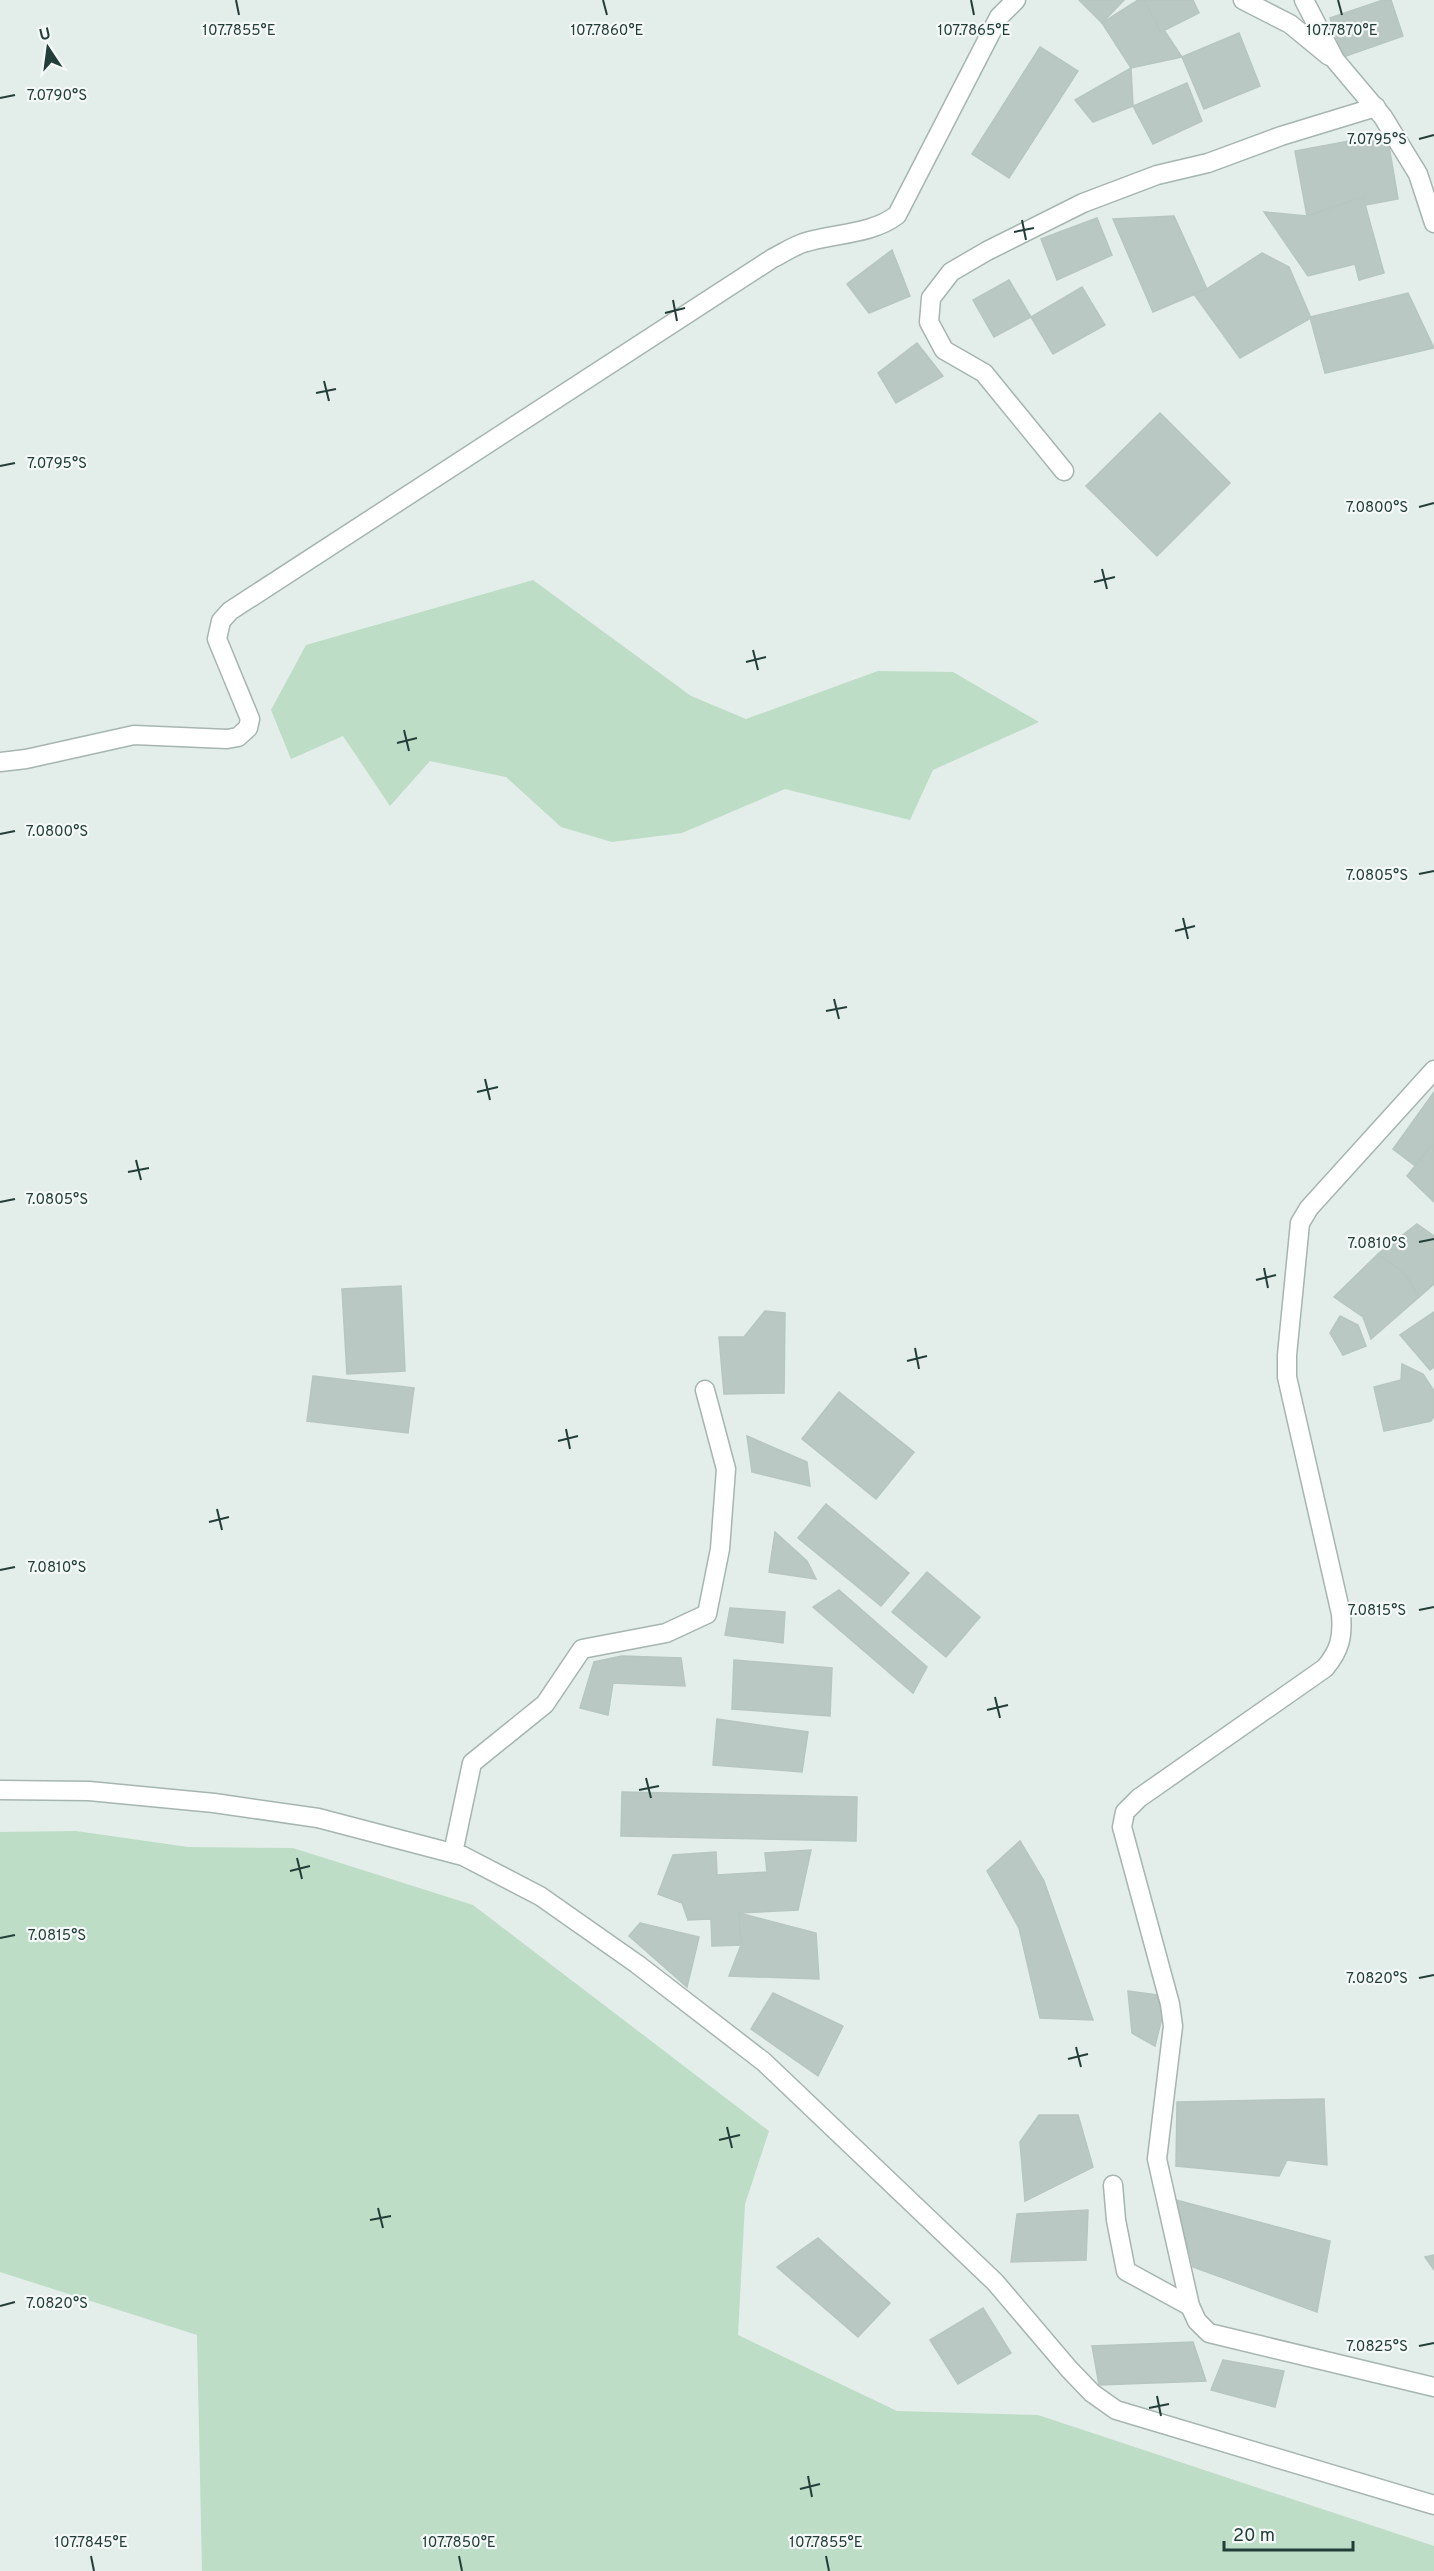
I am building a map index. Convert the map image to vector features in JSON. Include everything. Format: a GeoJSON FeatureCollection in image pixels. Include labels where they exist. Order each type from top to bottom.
{"type":"FeatureCollection","features":[{"type":"Feature","properties":{"kind":"street"},"geometry":{"type":"LineString","coordinates":[[0,762],[26,759],[134,735],[226,739],[238,736],[248,728],[250,719],[216,639],[221,621],[230,611],[773,258],[800,244],[887,223],[897,215],[999,17],[1016,0]]}},
{"type":"Feature","properties":{"kind":"street"},"geometry":{"type":"LineString","coordinates":[[1243,0],[1290,24],[1335,60],[1376,107],[1418,174],[1434,224]]}},
{"type":"Feature","properties":{"kind":"street"},"geometry":{"type":"LineString","coordinates":[[1304,0],[1335,60]]}},
{"type":"Feature","properties":{"kind":"street"},"geometry":{"type":"LineString","coordinates":[[1064,471],[984,373],[944,350],[929,322],[931,298],[951,272],[987,251],[1083,203],[1157,175],[1208,163],[1281,136],[1376,107]]}},
{"type":"Feature","properties":{"kind":"street"},"geometry":{"type":"LineString","coordinates":[[1434,1070],[1309,1208],[1300,1223],[1287,1355],[1287,1377],[1341,1614],[1342,1635],[1337,1654],[1325,1668],[1139,1798],[1125,1812],[1122,1827],[1170,2004],[1173,2026],[1157,2159],[1190,2306],[1197,2321],[1209,2333],[1434,2386]]}},
{"type":"Feature","properties":{"kind":"street"},"geometry":{"type":"LineString","coordinates":[[453,1853],[472,1763],[546,1704],[582,1649],[666,1633],[707,1614],[720,1550],[726,1468],[705,1390]]}},
{"type":"Feature","properties":{"kind":"street"},"geometry":{"type":"LineString","coordinates":[[0,1790],[89,1791],[214,1803],[318,1818],[463,1856],[540,1896],[637,1964],[764,2062],[995,2282],[1069,2369],[1092,2393],[1116,2410],[1434,2505]]}},
{"type":"Feature","properties":{"kind":"street"},"geometry":{"type":"LineString","coordinates":[[1113,2185],[1116,2220],[1126,2271],[1190,2306]]}},
{"type":"Feature","properties":{"kind":"green space"},"geometry":{"type":"Polygon","coordinates":[[[533,580],[691,696],[746,719],[878,671],[953,672],[1039,722],[933,770],[910,820],[785,789],[682,833],[612,842],[561,827],[506,777],[430,761],[390,806],[343,736],[291,759],[271,710],[306,645],[533,580]]]}},
{"type":"Feature","properties":{"kind":"green space"},"geometry":{"type":"Polygon","coordinates":[[[76,1831],[188,1847],[293,1848],[473,1905],[769,2131],[745,2204],[738,2335],[897,2411],[1038,2415],[1434,2546],[1434,2571],[202,2571],[197,2335],[0,2272],[0,1832],[76,1831]]]}},
{"type":"Feature","properties":{"kind":"building"},"geometry":{"type":"Polygon","coordinates":[[[1079,0],[1124,0],[1102,23],[1079,0]]]}},
{"type":"Feature","properties":{"kind":"building"},"geometry":{"type":"Polygon","coordinates":[[[1138,0],[1144,0],[1182,57],[1131,68],[1102,23],[1138,0]]]}},
{"type":"Feature","properties":{"kind":"building"},"geometry":{"type":"Polygon","coordinates":[[[1144,0],[1193,0],[1199,13],[1161,32],[1144,0]]]}},
{"type":"Feature","properties":{"kind":"building"},"geometry":{"type":"Polygon","coordinates":[[[1383,0],[1391,0],[1403,36],[1343,57],[1330,18],[1383,0]]]}},
{"type":"Feature","properties":{"kind":"building"},"geometry":{"type":"Polygon","coordinates":[[[1239,33],[1260,86],[1204,109],[1182,57],[1239,33]]]}},
{"type":"Feature","properties":{"kind":"building"},"geometry":{"type":"Polygon","coordinates":[[[1040,47],[1078,71],[1009,178],[972,154],[1040,47]]]}},
{"type":"Feature","properties":{"kind":"building"},"geometry":{"type":"Polygon","coordinates":[[[1131,68],[1133,106],[1093,122],[1075,100],[1131,68]]]}},
{"type":"Feature","properties":{"kind":"building"},"geometry":{"type":"Polygon","coordinates":[[[1187,83],[1202,121],[1153,144],[1133,106],[1187,83]]]}},
{"type":"Feature","properties":{"kind":"building"},"geometry":{"type":"Polygon","coordinates":[[[1387,134],[1398,199],[1307,216],[1295,151],[1387,134]]]}},
{"type":"Feature","properties":{"kind":"building"},"geometry":{"type":"Polygon","coordinates":[[[1363,197],[1384,273],[1359,280],[1355,264],[1308,276],[1264,212],[1307,216],[1363,197]]]}},
{"type":"Feature","properties":{"kind":"building"},"geometry":{"type":"Polygon","coordinates":[[[1174,216],[1207,289],[1153,312],[1113,219],[1174,216]]]}},
{"type":"Feature","properties":{"kind":"building"},"geometry":{"type":"Polygon","coordinates":[[[1097,218],[1112,255],[1057,280],[1041,239],[1097,218]]]}},
{"type":"Feature","properties":{"kind":"building"},"geometry":{"type":"Polygon","coordinates":[[[892,250],[910,296],[869,313],[847,284],[892,250]]]}},
{"type":"Feature","properties":{"kind":"building"},"geometry":{"type":"Polygon","coordinates":[[[1262,253],[1289,267],[1311,318],[1240,358],[1193,293],[1207,289],[1262,253]]]}},
{"type":"Feature","properties":{"kind":"building"},"geometry":{"type":"Polygon","coordinates":[[[1009,280],[1031,317],[994,337],[973,300],[1009,280]]]}},
{"type":"Feature","properties":{"kind":"building"},"geometry":{"type":"Polygon","coordinates":[[[1082,287],[1105,325],[1053,354],[1031,317],[1082,287]]]}},
{"type":"Feature","properties":{"kind":"building"},"geometry":{"type":"Polygon","coordinates":[[[1408,293],[1434,348],[1325,373],[1310,317],[1408,293]]]}},
{"type":"Feature","properties":{"kind":"building"},"geometry":{"type":"Polygon","coordinates":[[[917,343],[943,376],[896,403],[878,373],[917,343]]]}},
{"type":"Feature","properties":{"kind":"building"},"geometry":{"type":"Polygon","coordinates":[[[1160,413],[1230,483],[1157,556],[1086,486],[1160,413]]]}},
{"type":"Feature","properties":{"kind":"building"},"geometry":{"type":"Polygon","coordinates":[[[1434,1092],[1434,1148],[1418,1168],[1393,1149],[1434,1092]]]}},
{"type":"Feature","properties":{"kind":"building"},"geometry":{"type":"Polygon","coordinates":[[[1431,1146],[1434,1149],[1434,1202],[1407,1176],[1431,1146]]]}},
{"type":"Feature","properties":{"kind":"building"},"geometry":{"type":"Polygon","coordinates":[[[1417,1224],[1434,1236],[1434,1284],[1419,1297],[1405,1274],[1378,1254],[1417,1224]]]}},
{"type":"Feature","properties":{"kind":"building"},"geometry":{"type":"Polygon","coordinates":[[[1378,1254],[1405,1274],[1419,1297],[1371,1339],[1363,1317],[1334,1297],[1378,1254]]]}},
{"type":"Feature","properties":{"kind":"building"},"geometry":{"type":"Polygon","coordinates":[[[401,1286],[405,1371],[347,1374],[342,1289],[401,1286]]]}},
{"type":"Feature","properties":{"kind":"building"},"geometry":{"type":"Polygon","coordinates":[[[765,1311],[785,1313],[784,1393],[724,1394],[719,1337],[744,1337],[765,1311]]]}},
{"type":"Feature","properties":{"kind":"building"},"geometry":{"type":"Polygon","coordinates":[[[1434,1312],[1434,1367],[1430,1370],[1400,1335],[1434,1312]]]}},
{"type":"Feature","properties":{"kind":"building"},"geometry":{"type":"Polygon","coordinates":[[[1340,1316],[1358,1325],[1366,1346],[1343,1355],[1330,1333],[1340,1316]]]}},
{"type":"Feature","properties":{"kind":"building"},"geometry":{"type":"Polygon","coordinates":[[[1402,1364],[1423,1374],[1434,1391],[1434,1416],[1431,1421],[1384,1431],[1374,1387],[1401,1380],[1402,1364]]]}},
{"type":"Feature","properties":{"kind":"building"},"geometry":{"type":"Polygon","coordinates":[[[313,1376],[414,1388],[408,1433],[307,1421],[313,1376]]]}},
{"type":"Feature","properties":{"kind":"building"},"geometry":{"type":"Polygon","coordinates":[[[839,1392],[914,1452],[876,1499],[802,1439],[839,1392]]]}},
{"type":"Feature","properties":{"kind":"building"},"geometry":{"type":"Polygon","coordinates":[[[747,1436],[807,1462],[810,1486],[752,1472],[747,1436]]]}},
{"type":"Feature","properties":{"kind":"building"},"geometry":{"type":"Polygon","coordinates":[[[826,1504],[909,1573],[881,1606],[798,1538],[826,1504]]]}},
{"type":"Feature","properties":{"kind":"building"},"geometry":{"type":"Polygon","coordinates":[[[775,1532],[807,1561],[816,1579],[769,1572],[775,1532]]]}},
{"type":"Feature","properties":{"kind":"building"},"geometry":{"type":"Polygon","coordinates":[[[927,1572],[980,1617],[946,1657],[892,1612],[927,1572]]]}},
{"type":"Feature","properties":{"kind":"building"},"geometry":{"type":"Polygon","coordinates":[[[839,1590],[927,1667],[913,1693],[813,1607],[839,1590]]]}},
{"type":"Feature","properties":{"kind":"building"},"geometry":{"type":"Polygon","coordinates":[[[730,1608],[785,1612],[783,1643],[725,1635],[730,1608]]]}},
{"type":"Feature","properties":{"kind":"building"},"geometry":{"type":"Polygon","coordinates":[[[622,1656],[681,1658],[685,1686],[613,1683],[608,1715],[580,1708],[594,1662],[622,1656]]]}},
{"type":"Feature","properties":{"kind":"building"},"geometry":{"type":"Polygon","coordinates":[[[734,1660],[832,1668],[830,1716],[732,1709],[734,1660]]]}},
{"type":"Feature","properties":{"kind":"building"},"geometry":{"type":"Polygon","coordinates":[[[717,1719],[808,1732],[802,1772],[713,1765],[717,1719]]]}},
{"type":"Feature","properties":{"kind":"building"},"geometry":{"type":"Polygon","coordinates":[[[622,1792],[857,1797],[856,1841],[621,1836],[622,1792]]]}},
{"type":"Feature","properties":{"kind":"building"},"geometry":{"type":"Polygon","coordinates":[[[1020,1841],[1044,1881],[1093,2020],[1040,2018],[1019,1928],[987,1871],[1020,1841]]]}},
{"type":"Feature","properties":{"kind":"building"},"geometry":{"type":"Polygon","coordinates":[[[811,1850],[798,1910],[739,1913],[741,1945],[712,1946],[711,1919],[688,1920],[682,1903],[658,1894],[673,1855],[716,1852],[717,1875],[767,1872],[765,1853],[811,1850]]]}},
{"type":"Feature","properties":{"kind":"building"},"geometry":{"type":"Polygon","coordinates":[[[739,1913],[816,1933],[819,1979],[729,1976],[741,1945],[739,1913]]]}},
{"type":"Feature","properties":{"kind":"building"},"geometry":{"type":"Polygon","coordinates":[[[640,1923],[699,1937],[687,1987],[629,1936],[640,1923]]]}},
{"type":"Feature","properties":{"kind":"building"},"geometry":{"type":"Polygon","coordinates":[[[1128,1991],[1157,1995],[1162,2018],[1155,2046],[1132,2033],[1128,1991]]]}},
{"type":"Feature","properties":{"kind":"building"},"geometry":{"type":"Polygon","coordinates":[[[773,1993],[843,2026],[818,2076],[751,2029],[773,1993]]]}},
{"type":"Feature","properties":{"kind":"building"},"geometry":{"type":"Polygon","coordinates":[[[1324,2099],[1327,2165],[1287,2160],[1279,2176],[1176,2166],[1177,2102],[1324,2099]]]}},
{"type":"Feature","properties":{"kind":"building"},"geometry":{"type":"Polygon","coordinates":[[[1039,2115],[1078,2115],[1093,2167],[1025,2201],[1020,2142],[1039,2115]]]}},
{"type":"Feature","properties":{"kind":"building"},"geometry":{"type":"Polygon","coordinates":[[[1176,2200],[1330,2241],[1317,2312],[1193,2267],[1176,2200]]]}},
{"type":"Feature","properties":{"kind":"building"},"geometry":{"type":"Polygon","coordinates":[[[1088,2210],[1086,2260],[1011,2262],[1017,2214],[1088,2210]]]}},
{"type":"Feature","properties":{"kind":"building"},"geometry":{"type":"Polygon","coordinates":[[[818,2238],[890,2303],[858,2337],[777,2267],[818,2238]]]}},
{"type":"Feature","properties":{"kind":"building"},"geometry":{"type":"Polygon","coordinates":[[[1434,2255],[1434,2270],[1425,2257],[1434,2255]]]}},
{"type":"Feature","properties":{"kind":"building"},"geometry":{"type":"Polygon","coordinates":[[[983,2308],[1011,2353],[958,2384],[930,2340],[983,2308]]]}},
{"type":"Feature","properties":{"kind":"building"},"geometry":{"type":"Polygon","coordinates":[[[1193,2342],[1206,2381],[1099,2385],[1092,2346],[1193,2342]]]}},
{"type":"Feature","properties":{"kind":"building"},"geometry":{"type":"Polygon","coordinates":[[[1223,2360],[1284,2371],[1275,2407],[1211,2390],[1223,2360]]]}}]}
